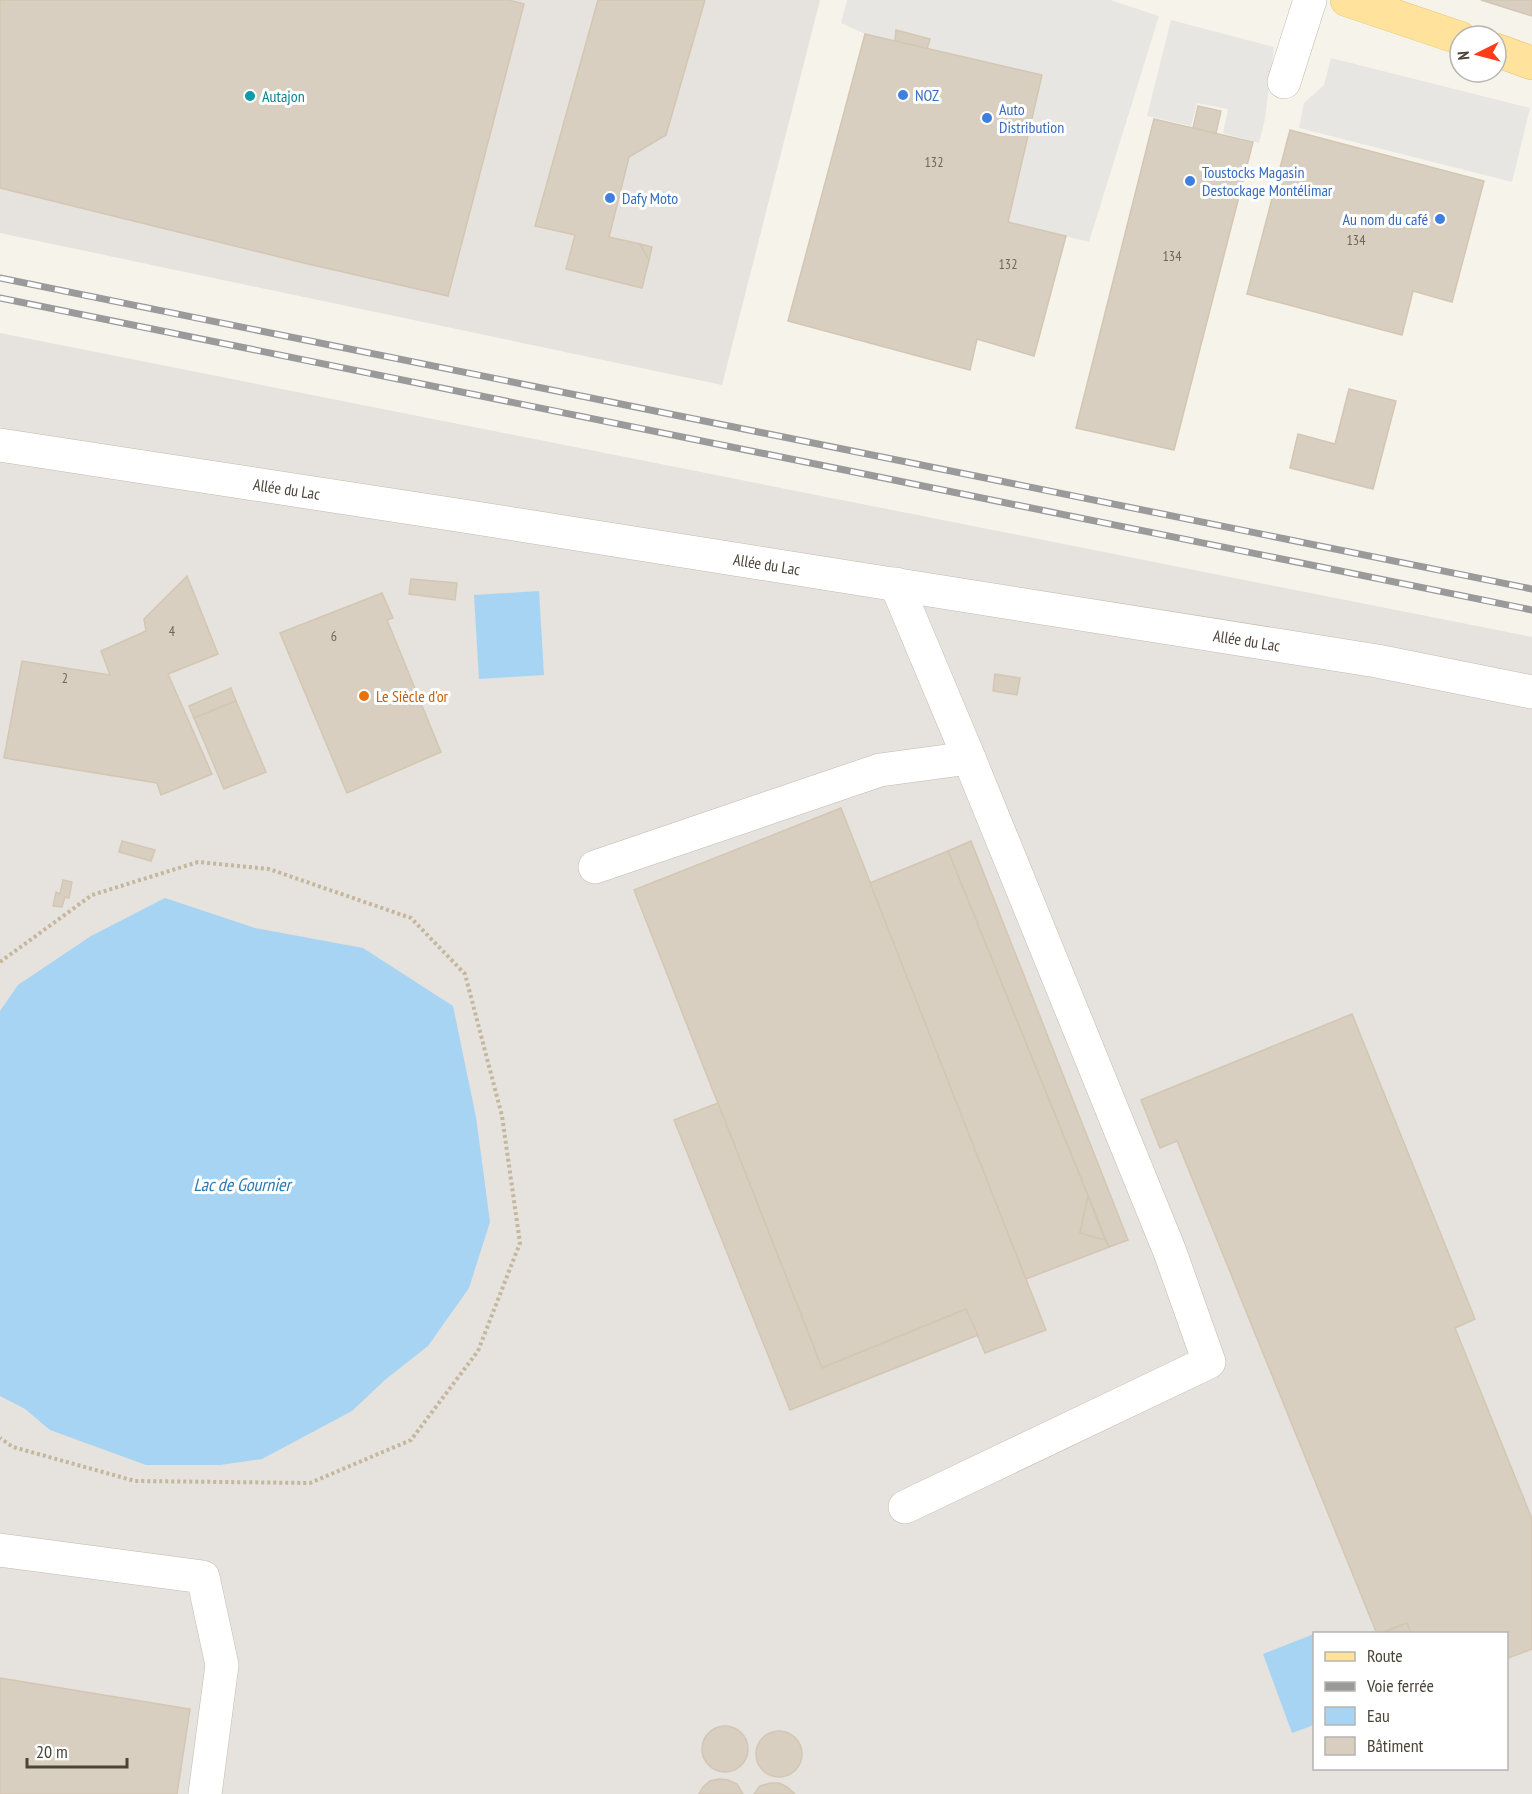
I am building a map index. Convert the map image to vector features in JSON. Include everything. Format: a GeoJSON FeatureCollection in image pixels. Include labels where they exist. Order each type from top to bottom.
{"type":"FeatureCollection","features":[{"type":"Feature","properties":{"kind":"main road"},"geometry":{"type":"LineString","coordinates":[[1347,0],[1448,34]]}},
{"type":"Feature","properties":{"kind":"main road"},"geometry":{"type":"LineString","coordinates":[[1508,54],[1532,63]]}},
{"type":"Feature","properties":{"kind":"street"},"geometry":{"type":"LineString","coordinates":[[1284,82],[1310,0]]}},
{"type":"Feature","properties":{"kind":"street","name":"Allée du Lac"},"geometry":{"type":"LineString","coordinates":[[0,445],[1377,661],[1532,693]]}},
{"type":"Feature","properties":{"kind":"street"},"geometry":{"type":"LineString","coordinates":[[896,585],[1170,1252],[1209,1362],[905,1507]]}},
{"type":"Feature","properties":{"kind":"street"},"geometry":{"type":"LineString","coordinates":[[595,867],[880,770],[969,758]]}},
{"type":"Feature","properties":{"kind":"street"},"geometry":{"type":"LineString","coordinates":[[0,1550],[203,1577],[222,1665],[205,1794]]}},
{"type":"Feature","properties":{"kind":"path"},"geometry":{"type":"LineString","coordinates":[[0,962],[92,895],[198,862],[269,869],[411,918],[465,974],[502,1116],[520,1243],[478,1351],[411,1440],[310,1483],[135,1481],[13,1447],[0,1438]]}},
{"type":"Feature","properties":{"kind":"shaded area"},"geometry":{"type":"Polygon","coordinates":[[[0,0],[820,0],[722,385],[0,233],[0,0]]]}},
{"type":"Feature","properties":{"kind":"shaded area"},"geometry":{"type":"Polygon","coordinates":[[[847,0],[1110,0],[1159,16],[1089,242],[1008,222],[927,49],[929,39],[897,30],[895,41],[865,34],[841,23],[847,0]]]}},
{"type":"Feature","properties":{"kind":"shaded area"},"geometry":{"type":"Polygon","coordinates":[[[1171,20],[1274,47],[1265,119],[1259,143],[1223,133],[1228,109],[1197,103],[1191,126],[1147,116],[1171,20]]]}},
{"type":"Feature","properties":{"kind":"shaded area"},"geometry":{"type":"Polygon","coordinates":[[[1331,58],[1530,108],[1512,182],[1299,128],[1304,103],[1324,85],[1331,58]]]}},
{"type":"Feature","properties":{"kind":"shaded area"},"geometry":{"type":"Polygon","coordinates":[[[0,333],[1532,637],[1532,1794],[0,1794],[0,333]]]}},
{"type":"Feature","properties":{"kind":"water"},"geometry":{"type":"Polygon","coordinates":[[[539,591],[544,675],[479,679],[474,595],[539,591]]]}},
{"type":"Feature","properties":{"kind":"water","name":"Lac de Gournier"},"geometry":{"type":"Polygon","coordinates":[[[165,898],[255,928],[363,948],[453,1006],[476,1117],[490,1222],[469,1288],[428,1346],[386,1379],[352,1411],[262,1459],[220,1465],[146,1465],[50,1430],[25,1409],[0,1396],[0,1011],[18,985],[91,936],[165,898]]]}},
{"type":"Feature","properties":{"kind":"water"},"geometry":{"type":"Polygon","coordinates":[[[1313,1634],[1313,1725],[1292,1733],[1263,1654],[1313,1634]]]}},
{"type":"Feature","properties":{"kind":"building","name":"Autajon"},"geometry":{"type":"Polygon","coordinates":[[[0,0],[509,0],[524,4],[448,296],[0,188],[0,0]]]}},
{"type":"Feature","properties":{"kind":"building"},"geometry":{"type":"Polygon","coordinates":[[[598,0],[705,0],[666,135],[629,157],[609,237],[640,244],[649,260],[642,288],[566,269],[575,235],[535,226],[598,0]]]}},
{"type":"Feature","properties":{"kind":"building"},"geometry":{"type":"Polygon","coordinates":[[[1481,0],[1532,0],[1532,16],[1481,0]]]}},
{"type":"Feature","properties":{"kind":"building"},"geometry":{"type":"Polygon","coordinates":[[[896,30],[930,39],[927,49],[895,41],[896,30]]]}},
{"type":"Feature","properties":{"kind":"building"},"geometry":{"type":"Polygon","coordinates":[[[865,34],[1042,75],[1008,222],[1066,236],[1034,356],[977,339],[970,370],[788,321],[865,34]]]}},
{"type":"Feature","properties":{"kind":"building"},"geometry":{"type":"Polygon","coordinates":[[[1198,106],[1221,111],[1216,133],[1193,128],[1198,106]]]}},
{"type":"Feature","properties":{"kind":"building"},"geometry":{"type":"Polygon","coordinates":[[[1154,119],[1253,142],[1174,450],[1076,428],[1154,119]]]}},
{"type":"Feature","properties":{"kind":"building"},"geometry":{"type":"Polygon","coordinates":[[[1290,130],[1484,181],[1452,302],[1413,291],[1402,335],[1247,294],[1290,130]]]}},
{"type":"Feature","properties":{"kind":"building"},"geometry":{"type":"Polygon","coordinates":[[[640,244],[652,247],[649,260],[640,244]]]}},
{"type":"Feature","properties":{"kind":"building"},"geometry":{"type":"Polygon","coordinates":[[[1349,389],[1396,401],[1373,489],[1290,468],[1298,434],[1335,444],[1349,389]]]}},
{"type":"Feature","properties":{"kind":"building"},"geometry":{"type":"Polygon","coordinates":[[[187,576],[218,654],[168,674],[212,774],[161,795],[157,783],[4,758],[22,661],[110,675],[101,651],[146,631],[144,619],[187,576]]]}},
{"type":"Feature","properties":{"kind":"building"},"geometry":{"type":"Polygon","coordinates":[[[411,579],[457,583],[455,600],[409,594],[411,579]]]}},
{"type":"Feature","properties":{"kind":"building"},"geometry":{"type":"Polygon","coordinates":[[[382,593],[393,618],[387,620],[441,752],[347,793],[280,633],[382,593]]]}},
{"type":"Feature","properties":{"kind":"building"},"geometry":{"type":"Polygon","coordinates":[[[995,674],[1020,678],[1017,695],[993,691],[995,674]]]}},
{"type":"Feature","properties":{"kind":"building"},"geometry":{"type":"Polygon","coordinates":[[[231,688],[236,701],[194,718],[189,706],[231,688]]]}},
{"type":"Feature","properties":{"kind":"building"},"geometry":{"type":"Polygon","coordinates":[[[236,701],[266,772],[224,789],[194,718],[236,701]]]}},
{"type":"Feature","properties":{"kind":"building"},"geometry":{"type":"Polygon","coordinates":[[[841,808],[1046,1330],[985,1353],[966,1309],[822,1368],[634,890],[841,808]]]}},
{"type":"Feature","properties":{"kind":"building"},"geometry":{"type":"Polygon","coordinates":[[[122,841],[155,850],[151,861],[119,852],[122,841]]]}},
{"type":"Feature","properties":{"kind":"building"},"geometry":{"type":"Polygon","coordinates":[[[971,841],[1128,1240],[1109,1247],[948,851],[971,841]]]}},
{"type":"Feature","properties":{"kind":"building"},"geometry":{"type":"Polygon","coordinates":[[[948,851],[1088,1196],[1080,1233],[1105,1240],[1109,1247],[1026,1279],[870,883],[948,851]]]}},
{"type":"Feature","properties":{"kind":"building"},"geometry":{"type":"Polygon","coordinates":[[[63,880],[72,882],[69,898],[65,897],[62,907],[53,906],[56,892],[60,894],[63,880]]]}},
{"type":"Feature","properties":{"kind":"building"},"geometry":{"type":"Polygon","coordinates":[[[1352,1014],[1475,1319],[1455,1328],[1532,1519],[1532,1649],[1508,1658],[1508,1632],[1410,1632],[1407,1623],[1376,1632],[1177,1141],[1160,1148],[1141,1100],[1352,1014]]]}},
{"type":"Feature","properties":{"kind":"building"},"geometry":{"type":"Polygon","coordinates":[[[718,1103],[822,1368],[966,1309],[978,1335],[790,1410],[674,1120],[718,1103]]]}},
{"type":"Feature","properties":{"kind":"building"},"geometry":{"type":"Polygon","coordinates":[[[1088,1196],[1105,1240],[1080,1233],[1088,1196]]]}},
{"type":"Feature","properties":{"kind":"building"},"geometry":{"type":"Polygon","coordinates":[[[1407,1623],[1410,1632],[1385,1632],[1407,1623]]]}},
{"type":"Feature","properties":{"kind":"building"},"geometry":{"type":"Polygon","coordinates":[[[0,1678],[190,1709],[177,1794],[0,1794],[0,1678]]]}},
{"type":"Feature","properties":{"kind":"building"},"geometry":{"type":"Polygon","coordinates":[[[725,1726],[734,1727],[741,1733],[747,1740],[747,1758],[741,1765],[734,1771],[725,1772],[716,1771],[709,1765],[703,1758],[702,1749],[703,1740],[709,1733],[716,1727],[725,1726]]]}},
{"type":"Feature","properties":{"kind":"building"},"geometry":{"type":"Polygon","coordinates":[[[779,1731],[795,1738],[802,1754],[795,1770],[779,1777],[763,1770],[756,1754],[763,1738],[779,1731]]]}},
{"type":"Feature","properties":{"kind":"building"},"geometry":{"type":"Polygon","coordinates":[[[719,1779],[737,1784],[743,1794],[699,1794],[710,1781],[719,1779]]]}},
{"type":"Feature","properties":{"kind":"building"},"geometry":{"type":"Polygon","coordinates":[[[779,1783],[795,1794],[754,1794],[760,1786],[779,1783]]]}},
{"type":"Feature","properties":{"kind":"railway"},"geometry":{"type":"LineString","coordinates":[[0,278],[1532,589]]}},
{"type":"Feature","properties":{"kind":"railway"},"geometry":{"type":"LineString","coordinates":[[0,298],[1532,610]]}},
{"type":"Feature","properties":{"kind":"place","name":"NOZ"},"geometry":{"type":"Point","coordinates":[903,95]}},
{"type":"Feature","properties":{"kind":"place","name":"Autajon"},"geometry":{"type":"Point","coordinates":[250,96]}},
{"type":"Feature","properties":{"kind":"place","name":"Auto Distribution"},"geometry":{"type":"Point","coordinates":[987,118]}},
{"type":"Feature","properties":{"kind":"place","name":"Toustocks Magasin Destockage Montélimar"},"geometry":{"type":"Point","coordinates":[1190,181]}},
{"type":"Feature","properties":{"kind":"place","name":"Dafy Moto"},"geometry":{"type":"Point","coordinates":[610,198]}},
{"type":"Feature","properties":{"kind":"place","name":"Au nom du café"},"geometry":{"type":"Point","coordinates":[1440,219]}},
{"type":"Feature","properties":{"kind":"place","name":"Le Siècle d'or"},"geometry":{"type":"Point","coordinates":[364,696]}}]}
